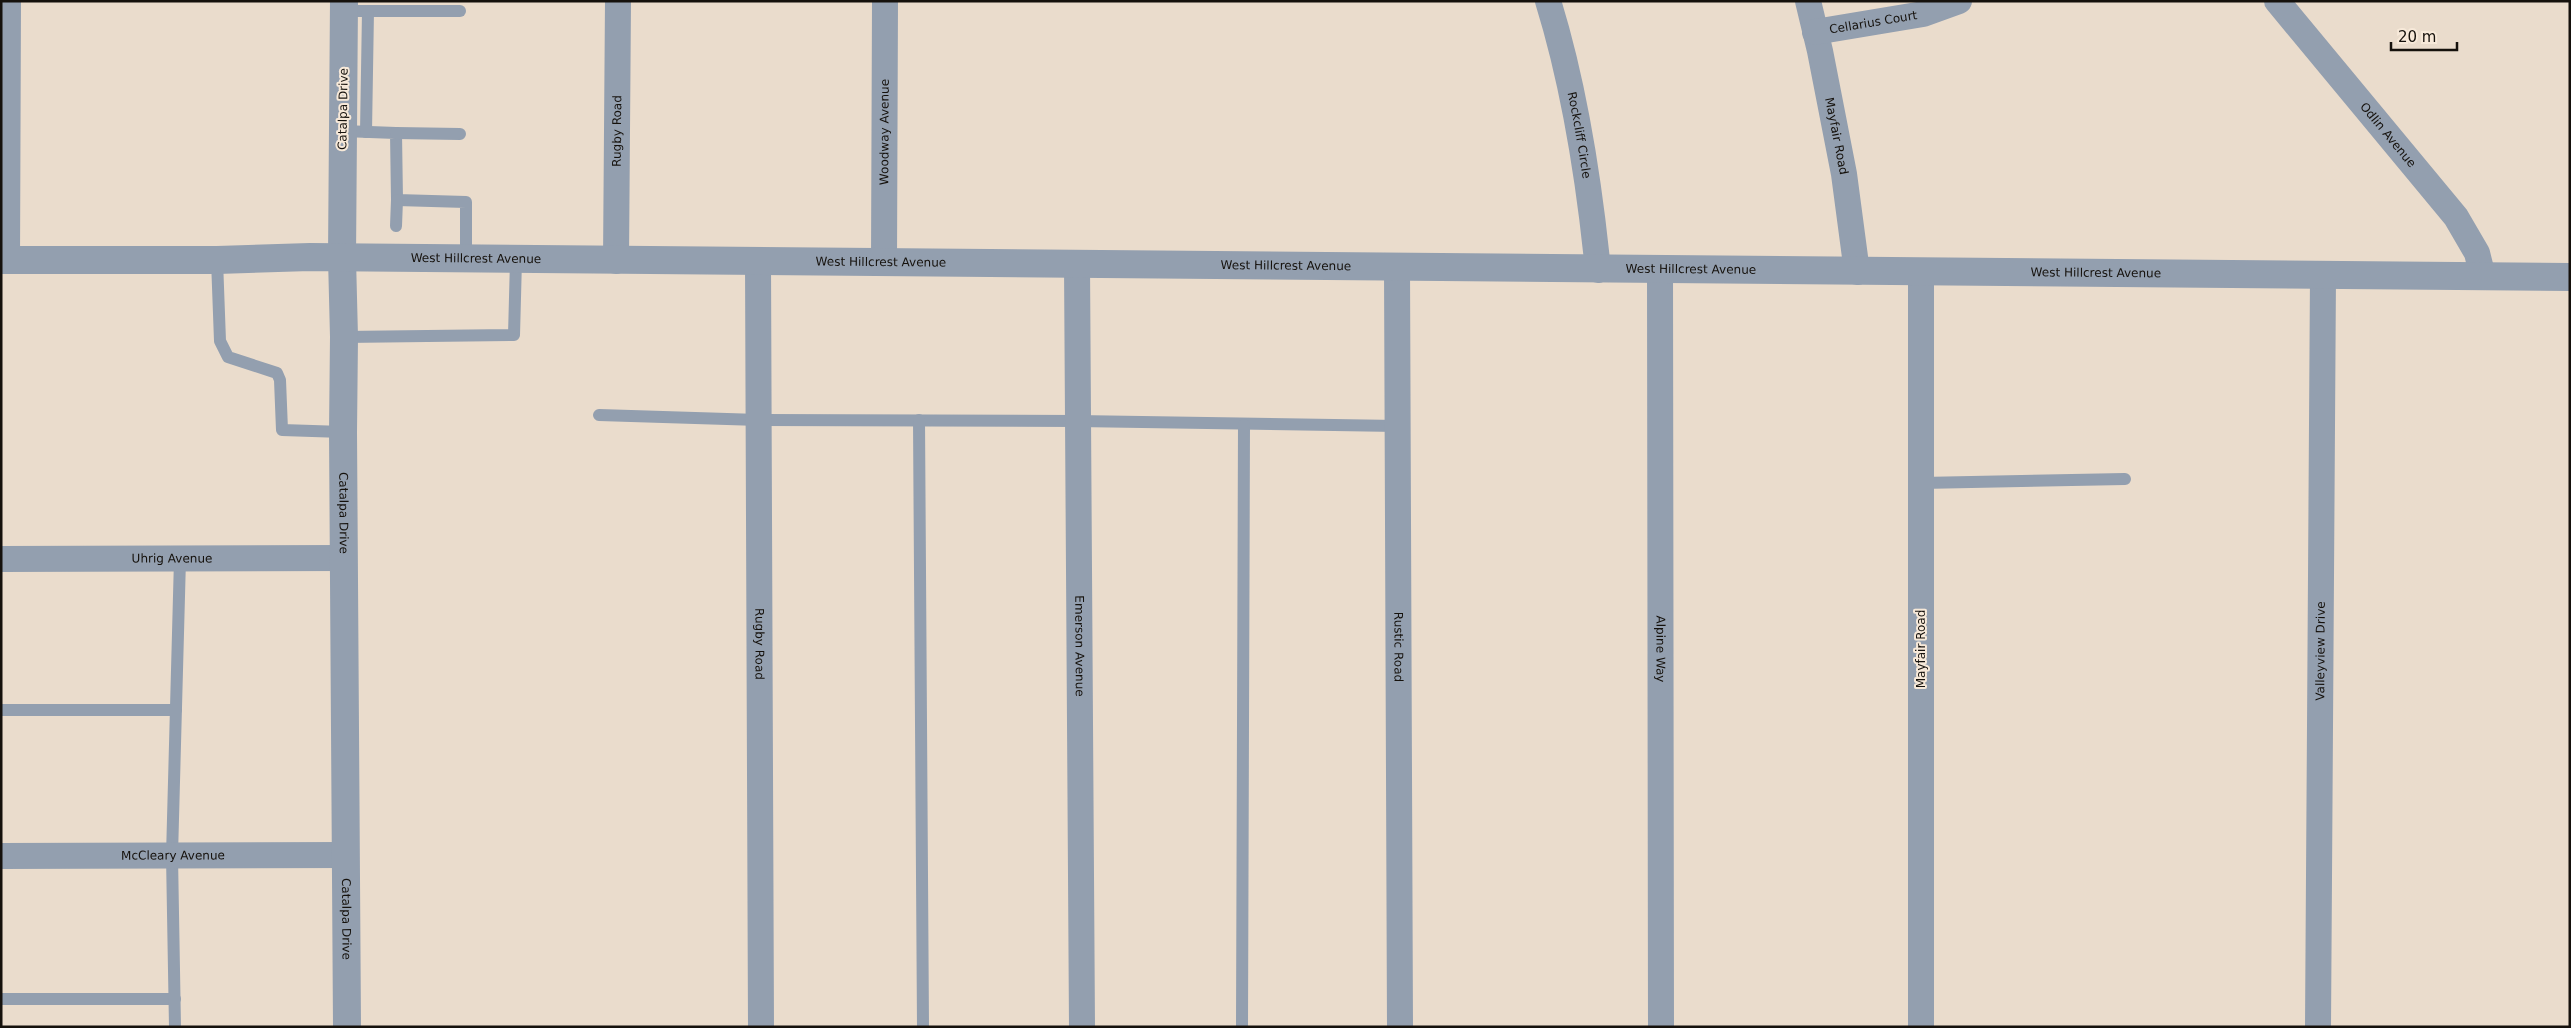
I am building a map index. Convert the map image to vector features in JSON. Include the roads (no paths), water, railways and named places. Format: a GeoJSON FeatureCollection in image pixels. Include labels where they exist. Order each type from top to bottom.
{"type":"FeatureCollection","features":[{"type":"Feature","properties":{"kind":"street"},"geometry":{"type":"LineString","coordinates":[[4,260],[8,1]]}},
{"type":"Feature","properties":{"kind":"street","name":"Rugby Road"},"geometry":{"type":"LineString","coordinates":[[616,261],[618,1]]}},
{"type":"Feature","properties":{"kind":"street","name":"Woodway Avenue"},"geometry":{"type":"LineString","coordinates":[[884,263],[885,1]]}},
{"type":"Feature","properties":{"kind":"street","name":"Rockcliff Circle"},"geometry":{"type":"LineString","coordinates":[[1548,1],[1564,60],[1590,192],[1598,270]]}},
{"type":"Feature","properties":{"kind":"street","name":"Mayfair Road"},"geometry":{"type":"LineString","coordinates":[[1808,1],[1844,174],[1857,272]]}},
{"type":"Feature","properties":{"kind":"street","name":"Cellarius Court"},"geometry":{"type":"LineString","coordinates":[[1815,32],[1923,14],[1959,1]]}},
{"type":"Feature","properties":{"kind":"street","name":"Odlin Avenue"},"geometry":{"type":"LineString","coordinates":[[2277,1],[2456,217],[2477,253],[2483,277]]}},
{"type":"Feature","properties":{"kind":"street","name":"Catalpa Drive"},"geometry":{"type":"LineString","coordinates":[[347,1027],[342,258],[355,132],[352,8]]}},
{"type":"Feature","properties":{"kind":"street","name":"West Hillcrest Avenue"},"geometry":{"type":"LineString","coordinates":[[4,260],[466,258],[1598,270],[2570,277]]}},
{"type":"Feature","properties":{"kind":"street","name":"Rugby Road"},"geometry":{"type":"LineString","coordinates":[[758,262],[762,1027]]}},
{"type":"Feature","properties":{"kind":"street","name":"Emerson Avenue"},"geometry":{"type":"LineString","coordinates":[[1077,265],[1082,1027]]}},
{"type":"Feature","properties":{"kind":"street","name":"Rustic Road"},"geometry":{"type":"LineString","coordinates":[[1397,268],[1400,1027]]}},
{"type":"Feature","properties":{"kind":"street","name":"Alpine Way"},"geometry":{"type":"LineString","coordinates":[[1660,270],[1661,1027]]}},
{"type":"Feature","properties":{"kind":"street","name":"Mayfair Road"},"geometry":{"type":"LineString","coordinates":[[1920,272],[1921,1027]]}},
{"type":"Feature","properties":{"kind":"street","name":"Valleyview Drive"},"geometry":{"type":"LineString","coordinates":[[2318,1027],[2323,275]]}},
{"type":"Feature","properties":{"kind":"street","name":"Uhrig Avenue"},"geometry":{"type":"LineString","coordinates":[[1,559],[344,558]]}},
{"type":"Feature","properties":{"kind":"street","name":"McCleary Avenue"},"geometry":{"type":"LineString","coordinates":[[1,856],[346,856]]}},
{"type":"Feature","properties":{"kind":"lane"},"geometry":{"type":"LineString","coordinates":[[352,8],[460,11]]}},
{"type":"Feature","properties":{"kind":"lane"},"geometry":{"type":"LineString","coordinates":[[355,132],[460,134]]}},
{"type":"Feature","properties":{"kind":"lane"},"geometry":{"type":"LineString","coordinates":[[396,133],[396,226]]}},
{"type":"Feature","properties":{"kind":"lane"},"geometry":{"type":"LineString","coordinates":[[397,200],[466,202],[466,258]]}},
{"type":"Feature","properties":{"kind":"lane"},"geometry":{"type":"LineString","coordinates":[[217,260],[220,341],[228,357],[277,373],[280,380],[282,430],[343,432]]}},
{"type":"Feature","properties":{"kind":"lane"},"geometry":{"type":"LineString","coordinates":[[344,337],[514,335],[516,260]]}},
{"type":"Feature","properties":{"kind":"lane"},"geometry":{"type":"LineString","coordinates":[[599,415],[759,420],[1077,421],[1398,426]]}},
{"type":"Feature","properties":{"kind":"lane"},"geometry":{"type":"LineString","coordinates":[[919,420],[923,1027]]}},
{"type":"Feature","properties":{"kind":"lane"},"geometry":{"type":"LineString","coordinates":[[1242,1027],[1244,424]]}},
{"type":"Feature","properties":{"kind":"lane"},"geometry":{"type":"LineString","coordinates":[[1921,483],[2125,479]]}},
{"type":"Feature","properties":{"kind":"lane"},"geometry":{"type":"LineString","coordinates":[[175,1027],[172,856],[180,558]]}},
{"type":"Feature","properties":{"kind":"lane"},"geometry":{"type":"LineString","coordinates":[[1,710],[176,710]]}},
{"type":"Feature","properties":{"kind":"lane"},"geometry":{"type":"LineString","coordinates":[[1,999],[174,999]]}}]}
